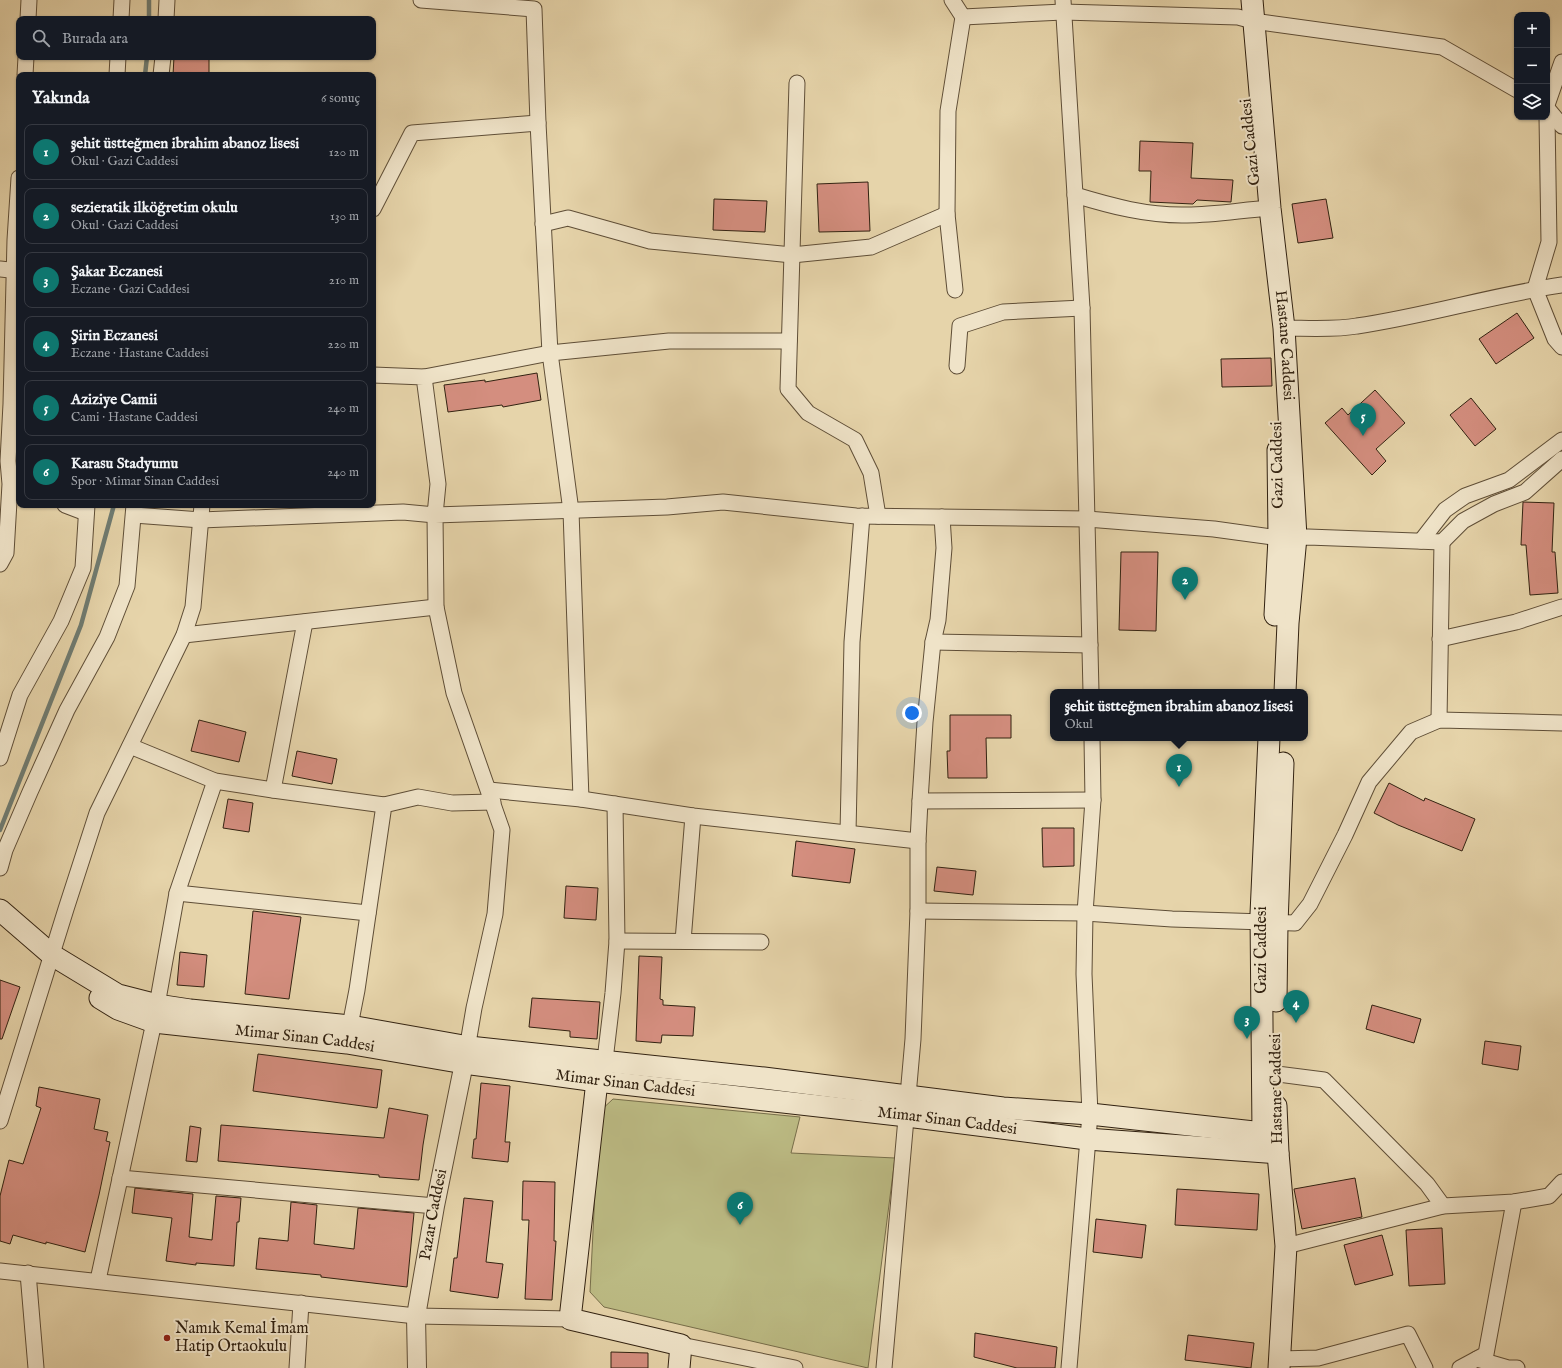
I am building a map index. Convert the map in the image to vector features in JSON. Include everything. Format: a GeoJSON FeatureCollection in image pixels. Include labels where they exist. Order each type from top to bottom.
{"type":"FeatureCollection","features":[{"type":"Feature","properties":{"kind":"main road","name":"Hastane Caddesi"},"geometry":{"type":"LineString","coordinates":[[1252,0],[1242,13],[1264,208],[1284,328],[1288,623],[1285,689]]}},
{"type":"Feature","properties":{"kind":"main road","name":"Gazi Caddesi"},"geometry":{"type":"LineString","coordinates":[[1264,208],[1276,354],[1287,537],[1272,689]]}},
{"type":"Feature","properties":{"kind":"main road","name":"Gazi Caddesi"},"geometry":{"type":"LineString","coordinates":[[1269,741],[1269,923]]}},
{"type":"Feature","properties":{"kind":"main road","name":"Hastane Caddesi"},"geometry":{"type":"LineString","coordinates":[[1279,1364],[1286,1246],[1269,1072],[1269,923],[1284,741]]}},
{"type":"Feature","properties":{"kind":"main road","name":"Mimar Sinan Caddesi"},"geometry":{"type":"LineString","coordinates":[[0,910],[50,960],[118,1009],[349,1034],[597,1081],[907,1116],[1087,1139],[1278,1153]]}},
{"type":"Feature","properties":{"kind":"main road","name":"Mimar Sinan Caddesi"},"geometry":{"type":"LineString","coordinates":[[0,929],[32,956],[50,960]]}},
{"type":"Feature","properties":{"kind":"main road","name":"Mimar Sinan Caddesi"},"geometry":{"type":"LineString","coordinates":[[466,1055],[605,1060],[1003,1108],[1090,1114]]}},
{"type":"Feature","properties":{"kind":"main road"},"geometry":{"type":"LineString","coordinates":[[605,1060],[597,1081],[570,1319],[681,1345],[679,1368]]}},
{"type":"Feature","properties":{"kind":"main road"},"geometry":{"type":"LineString","coordinates":[[1269,1072],[1263,1133],[1278,1153]]}},
{"type":"Feature","properties":{"kind":"main road"},"geometry":{"type":"LineString","coordinates":[[1090,1114],[1263,1133]]}},
{"type":"Feature","properties":{"kind":"street"},"geometry":{"type":"LineString","coordinates":[[28,16],[29,0]]}},
{"type":"Feature","properties":{"kind":"street"},"geometry":{"type":"LineString","coordinates":[[121,16],[122,0]]}},
{"type":"Feature","properties":{"kind":"street"},"geometry":{"type":"LineString","coordinates":[[166,16],[167,0]]}},
{"type":"Feature","properties":{"kind":"street"},"geometry":{"type":"LineString","coordinates":[[421,0],[534,9],[538,123],[550,353],[571,510],[581,799]]}},
{"type":"Feature","properties":{"kind":"street"},"geometry":{"type":"LineString","coordinates":[[952,0],[963,17],[948,111],[947,214],[955,290]]}},
{"type":"Feature","properties":{"kind":"street"},"geometry":{"type":"LineString","coordinates":[[963,17],[1063,6],[1242,13],[1442,47],[1514,88]]}},
{"type":"Feature","properties":{"kind":"street"},"geometry":{"type":"LineString","coordinates":[[1063,6],[1082,308],[1091,689]]}},
{"type":"Feature","properties":{"kind":"street"},"geometry":{"type":"LineString","coordinates":[[25,72],[26,60]]}},
{"type":"Feature","properties":{"kind":"street"},"geometry":{"type":"LineString","coordinates":[[117,72],[118,60]]}},
{"type":"Feature","properties":{"kind":"street"},"geometry":{"type":"LineString","coordinates":[[161,72],[163,60]]}},
{"type":"Feature","properties":{"kind":"street"},"geometry":{"type":"LineString","coordinates":[[1550,97],[1562,62]]}},
{"type":"Feature","properties":{"kind":"street"},"geometry":{"type":"LineString","coordinates":[[797,83],[788,389],[808,414],[854,440],[871,473],[878,516]]}},
{"type":"Feature","properties":{"kind":"street"},"geometry":{"type":"LineString","coordinates":[[1550,110],[1562,126]]}},
{"type":"Feature","properties":{"kind":"street"},"geometry":{"type":"LineString","coordinates":[[1546,120],[1549,242],[1535,289],[1556,339],[1562,347]]}},
{"type":"Feature","properties":{"kind":"street"},"geometry":{"type":"LineString","coordinates":[[376,203],[412,133],[538,123]]}},
{"type":"Feature","properties":{"kind":"street"},"geometry":{"type":"LineString","coordinates":[[1074,195],[1107,205],[1142,213],[1187,215],[1264,208]]}},
{"type":"Feature","properties":{"kind":"street"},"geometry":{"type":"LineString","coordinates":[[0,564],[6,553],[15,486],[8,460],[11,404],[11,270],[16,212]]}},
{"type":"Feature","properties":{"kind":"street"},"geometry":{"type":"LineString","coordinates":[[543,224],[568,218],[650,241],[792,255],[872,248],[947,214]]}},
{"type":"Feature","properties":{"kind":"street"},"geometry":{"type":"LineString","coordinates":[[1284,328],[1355,327],[1535,289],[1562,285]]}},
{"type":"Feature","properties":{"kind":"street"},"geometry":{"type":"LineString","coordinates":[[957,366],[960,326],[1003,312],[1082,308]]}},
{"type":"Feature","properties":{"kind":"street"},"geometry":{"type":"LineString","coordinates":[[376,375],[424,377],[550,353],[669,341],[789,341]]}},
{"type":"Feature","properties":{"kind":"street"},"geometry":{"type":"LineString","coordinates":[[424,377],[438,484],[435,515],[436,607],[454,693],[502,830],[495,914],[474,1008],[466,1055]]}},
{"type":"Feature","properties":{"kind":"street"},"geometry":{"type":"LineString","coordinates":[[1421,541],[1445,510],[1465,496],[1509,480],[1562,440]]}},
{"type":"Feature","properties":{"kind":"street"},"geometry":{"type":"LineString","coordinates":[[1439,720],[1442,542],[1463,521],[1494,504],[1526,492],[1562,459]]}},
{"type":"Feature","properties":{"kind":"street"},"geometry":{"type":"LineString","coordinates":[[0,868],[5,850],[30,792],[67,710],[107,637],[127,586],[134,510],[201,512],[403,512],[435,515],[667,507],[724,502],[862,516],[1087,519],[1214,529],[1287,537],[1442,542]]}},
{"type":"Feature","properties":{"kind":"street"},"geometry":{"type":"LineString","coordinates":[[0,758],[20,695],[62,621],[83,568],[87,509]]}},
{"type":"Feature","properties":{"kind":"street"},"geometry":{"type":"LineString","coordinates":[[0,1121],[97,813],[184,634],[193,607],[201,512]]}},
{"type":"Feature","properties":{"kind":"street"},"geometry":{"type":"LineString","coordinates":[[848,833],[852,642],[862,516]]}},
{"type":"Feature","properties":{"kind":"street"},"geometry":{"type":"LineString","coordinates":[[884,1368],[913,1039],[918,911],[918,841],[920,801],[925,722],[933,642],[938,620],[944,555],[942,517]]}},
{"type":"Feature","properties":{"kind":"street"},"geometry":{"type":"LineString","coordinates":[[184,634],[436,607]]}},
{"type":"Feature","properties":{"kind":"street"},"geometry":{"type":"LineString","coordinates":[[1440,639],[1516,622],[1562,607]]}},
{"type":"Feature","properties":{"kind":"street"},"geometry":{"type":"LineString","coordinates":[[273,790],[305,622]]}},
{"type":"Feature","properties":{"kind":"street"},"geometry":{"type":"LineString","coordinates":[[933,642],[1090,645]]}},
{"type":"Feature","properties":{"kind":"street"},"geometry":{"type":"LineString","coordinates":[[918,911],[1086,913],[1269,923],[1295,923],[1310,904],[1345,835],[1369,782],[1411,732],[1439,720],[1562,723]]}},
{"type":"Feature","properties":{"kind":"street"},"geometry":{"type":"LineString","coordinates":[[1069,1368],[1090,1114],[1084,974],[1093,800],[1092,741]]}},
{"type":"Feature","properties":{"kind":"street"},"geometry":{"type":"LineString","coordinates":[[130,746],[215,781],[384,805],[418,797],[452,803],[491,796],[581,799],[693,816],[918,841]]}},
{"type":"Feature","properties":{"kind":"street"},"geometry":{"type":"LineString","coordinates":[[98,1280],[155,1014],[177,893],[215,781]]}},
{"type":"Feature","properties":{"kind":"street"},"geometry":{"type":"LineString","coordinates":[[920,801],[1093,800]]}},
{"type":"Feature","properties":{"kind":"street"},"geometry":{"type":"LineString","coordinates":[[605,1060],[613,994],[617,941],[616,804]]}},
{"type":"Feature","properties":{"kind":"street"},"geometry":{"type":"LineString","coordinates":[[349,1034],[357,990],[384,805]]}},
{"type":"Feature","properties":{"kind":"street"},"geometry":{"type":"LineString","coordinates":[[683,941],[693,816]]}},
{"type":"Feature","properties":{"kind":"street"},"geometry":{"type":"LineString","coordinates":[[177,893],[368,913]]}},
{"type":"Feature","properties":{"kind":"street"},"geometry":{"type":"LineString","coordinates":[[617,941],[761,942]]}},
{"type":"Feature","properties":{"kind":"street","name":"Pazar Caddesi"},"geometry":{"type":"LineString","coordinates":[[417,1368],[416,1316],[435,1206],[466,1055]]}},
{"type":"Feature","properties":{"kind":"street"},"geometry":{"type":"LineString","coordinates":[[1269,1072],[1324,1080],[1427,1184],[1444,1206]]}},
{"type":"Feature","properties":{"kind":"street"},"geometry":{"type":"LineString","coordinates":[[120,1178],[435,1206]]}},
{"type":"Feature","properties":{"kind":"street"},"geometry":{"type":"LineString","coordinates":[[1286,1246],[1444,1206],[1514,1202],[1555,1196],[1562,1182]]}},
{"type":"Feature","properties":{"kind":"street"},"geometry":{"type":"LineString","coordinates":[[1460,1368],[1486,1354],[1514,1202]]}},
{"type":"Feature","properties":{"kind":"street"},"geometry":{"type":"LineString","coordinates":[[0,1270],[416,1316],[570,1319]]}},
{"type":"Feature","properties":{"kind":"street"},"geometry":{"type":"LineString","coordinates":[[28,1273],[36,1368]]}},
{"type":"Feature","properties":{"kind":"street"},"geometry":{"type":"LineString","coordinates":[[297,1368],[301,1303]]}},
{"type":"Feature","properties":{"kind":"street"},"geometry":{"type":"LineString","coordinates":[[1279,1364],[1318,1358],[1408,1334],[1425,1368]]}},
{"type":"Feature","properties":{"kind":"street"},"geometry":{"type":"LineString","coordinates":[[681,1345],[795,1368]]}},
{"type":"Feature","properties":{"kind":"street"},"geometry":{"type":"LineString","coordinates":[[1477,1359],[1508,1368],[1517,1368]]}},
{"type":"Feature","properties":{"kind":"shaded area"},"geometry":{"type":"Polygon","coordinates":[[[613,1099],[800,1117],[791,1153],[895,1158],[868,1368],[604,1307],[590,1292],[599,1112],[613,1099]]]}},
{"type":"Feature","properties":{"kind":"building"},"geometry":{"type":"Polygon","coordinates":[[[174,60],[209,60],[209,72],[173,72],[174,60]]]}},
{"type":"Feature","properties":{"kind":"building"},"geometry":{"type":"Polygon","coordinates":[[[1140,141],[1193,143],[1191,178],[1233,180],[1231,202],[1197,200],[1193,204],[1150,202],[1151,171],[1139,171],[1140,141]]]}},
{"type":"Feature","properties":{"kind":"building"},"geometry":{"type":"Polygon","coordinates":[[[868,182],[870,231],[819,232],[817,184],[868,182]]]}},
{"type":"Feature","properties":{"kind":"building"},"geometry":{"type":"Polygon","coordinates":[[[714,199],[767,201],[765,232],[713,230],[714,199]]]}},
{"type":"Feature","properties":{"kind":"building"},"geometry":{"type":"Polygon","coordinates":[[[1326,199],[1333,238],[1298,243],[1292,204],[1326,199]]]}},
{"type":"Feature","properties":{"kind":"building"},"geometry":{"type":"Polygon","coordinates":[[[1517,313],[1534,338],[1496,364],[1479,339],[1517,313]]]}},
{"type":"Feature","properties":{"kind":"building"},"geometry":{"type":"Polygon","coordinates":[[[1271,358],[1272,386],[1222,387],[1221,359],[1271,358]]]}},
{"type":"Feature","properties":{"kind":"building"},"geometry":{"type":"Polygon","coordinates":[[[537,373],[541,400],[503,407],[502,405],[448,412],[444,385],[485,380],[485,382],[537,373]]]}},
{"type":"Feature","properties":{"kind":"building"},"geometry":{"type":"Polygon","coordinates":[[[1375,390],[1405,423],[1376,449],[1386,461],[1372,475],[1325,423],[1342,408],[1348,415],[1375,390]]]}},
{"type":"Feature","properties":{"kind":"building"},"geometry":{"type":"Polygon","coordinates":[[[1471,398],[1496,429],[1475,446],[1450,415],[1471,398]]]}},
{"type":"Feature","properties":{"kind":"building"},"geometry":{"type":"Polygon","coordinates":[[[1523,502],[1554,503],[1552,552],[1555,552],[1558,593],[1530,595],[1526,545],[1521,545],[1523,502]]]}},
{"type":"Feature","properties":{"kind":"building"},"geometry":{"type":"Polygon","coordinates":[[[1121,552],[1158,552],[1156,631],[1119,630],[1121,552]]]}},
{"type":"Feature","properties":{"kind":"building"},"geometry":{"type":"Polygon","coordinates":[[[950,715],[1011,715],[1011,738],[986,738],[987,778],[948,778],[947,751],[950,751],[950,715]]]}},
{"type":"Feature","properties":{"kind":"building"},"geometry":{"type":"Polygon","coordinates":[[[199,720],[246,732],[239,762],[191,751],[199,720]]]}},
{"type":"Feature","properties":{"kind":"building"},"geometry":{"type":"Polygon","coordinates":[[[297,751],[337,759],[332,784],[292,776],[297,751]]]}},
{"type":"Feature","properties":{"kind":"building"},"geometry":{"type":"Polygon","coordinates":[[[1389,783],[1424,801],[1425,798],[1475,819],[1462,851],[1398,825],[1374,813],[1389,783]]]}},
{"type":"Feature","properties":{"kind":"building"},"geometry":{"type":"Polygon","coordinates":[[[228,799],[253,803],[249,832],[223,828],[228,799]]]}},
{"type":"Feature","properties":{"kind":"building"},"geometry":{"type":"Polygon","coordinates":[[[1042,828],[1074,828],[1074,866],[1043,867],[1042,828]]]}},
{"type":"Feature","properties":{"kind":"building"},"geometry":{"type":"Polygon","coordinates":[[[796,841],[855,849],[850,883],[792,876],[796,841]]]}},
{"type":"Feature","properties":{"kind":"building"},"geometry":{"type":"Polygon","coordinates":[[[937,867],[976,871],[973,895],[934,891],[937,867]]]}},
{"type":"Feature","properties":{"kind":"building"},"geometry":{"type":"Polygon","coordinates":[[[566,886],[598,888],[596,920],[564,918],[566,886]]]}},
{"type":"Feature","properties":{"kind":"building"},"geometry":{"type":"Polygon","coordinates":[[[253,911],[301,917],[289,999],[245,994],[253,911]]]}},
{"type":"Feature","properties":{"kind":"building"},"geometry":{"type":"Polygon","coordinates":[[[180,952],[207,955],[204,987],[177,985],[180,952]]]}},
{"type":"Feature","properties":{"kind":"building"},"geometry":{"type":"Polygon","coordinates":[[[639,956],[662,957],[660,999],[663,1000],[663,1005],[695,1007],[693,1036],[662,1035],[661,1043],[636,1041],[639,956]]]}},
{"type":"Feature","properties":{"kind":"building"},"geometry":{"type":"Polygon","coordinates":[[[0,980],[20,987],[2,1039],[0,1039],[0,980]]]}},
{"type":"Feature","properties":{"kind":"building"},"geometry":{"type":"Polygon","coordinates":[[[532,998],[600,1002],[597,1039],[570,1037],[570,1031],[529,1027],[532,998]]]}},
{"type":"Feature","properties":{"kind":"building"},"geometry":{"type":"Polygon","coordinates":[[[1372,1005],[1421,1019],[1414,1043],[1366,1029],[1372,1005]]]}},
{"type":"Feature","properties":{"kind":"building"},"geometry":{"type":"Polygon","coordinates":[[[1485,1041],[1521,1046],[1518,1070],[1482,1064],[1485,1041]]]}},
{"type":"Feature","properties":{"kind":"building"},"geometry":{"type":"Polygon","coordinates":[[[258,1054],[382,1070],[377,1108],[253,1091],[258,1054]]]}},
{"type":"Feature","properties":{"kind":"building"},"geometry":{"type":"Polygon","coordinates":[[[481,1083],[510,1086],[505,1142],[510,1142],[508,1162],[472,1158],[474,1139],[476,1139],[481,1083]]]}},
{"type":"Feature","properties":{"kind":"building"},"geometry":{"type":"Polygon","coordinates":[[[39,1087],[100,1099],[94,1129],[108,1132],[106,1141],[110,1142],[85,1252],[13,1235],[10,1244],[0,1241],[0,1196],[9,1160],[23,1164],[41,1108],[36,1106],[39,1087]]]}},
{"type":"Feature","properties":{"kind":"building"},"geometry":{"type":"Polygon","coordinates":[[[389,1108],[428,1115],[419,1180],[379,1177],[379,1175],[218,1161],[221,1125],[384,1138],[389,1108]]]}},
{"type":"Feature","properties":{"kind":"building"},"geometry":{"type":"Polygon","coordinates":[[[190,1126],[201,1128],[197,1162],[186,1161],[190,1126]]]}},
{"type":"Feature","properties":{"kind":"building"},"geometry":{"type":"Polygon","coordinates":[[[1355,1178],[1362,1217],[1302,1229],[1294,1189],[1355,1178]]]}},
{"type":"Feature","properties":{"kind":"building"},"geometry":{"type":"Polygon","coordinates":[[[523,1181],[555,1182],[554,1241],[556,1241],[552,1300],[525,1299],[529,1220],[522,1220],[523,1181]]]}},
{"type":"Feature","properties":{"kind":"building"},"geometry":{"type":"Polygon","coordinates":[[[135,1188],[193,1194],[189,1237],[212,1240],[216,1196],[241,1198],[239,1222],[237,1222],[234,1266],[196,1263],[196,1265],[166,1261],[172,1218],[132,1213],[135,1188]]]}},
{"type":"Feature","properties":{"kind":"building"},"geometry":{"type":"Polygon","coordinates":[[[1177,1189],[1259,1194],[1257,1230],[1175,1225],[1177,1189]]]}},
{"type":"Feature","properties":{"kind":"building"},"geometry":{"type":"Polygon","coordinates":[[[464,1198],[493,1201],[486,1262],[503,1264],[498,1298],[450,1291],[454,1258],[457,1258],[464,1198]]]}},
{"type":"Feature","properties":{"kind":"building"},"geometry":{"type":"Polygon","coordinates":[[[291,1202],[317,1205],[314,1244],[354,1249],[358,1208],[414,1213],[407,1287],[321,1277],[321,1275],[256,1269],[259,1238],[288,1241],[291,1202]]]}},
{"type":"Feature","properties":{"kind":"building"},"geometry":{"type":"Polygon","coordinates":[[[1096,1219],[1146,1225],[1142,1258],[1093,1252],[1096,1219]]]}},
{"type":"Feature","properties":{"kind":"building"},"geometry":{"type":"Polygon","coordinates":[[[1442,1228],[1445,1284],[1409,1286],[1406,1230],[1442,1228]]]}},
{"type":"Feature","properties":{"kind":"building"},"geometry":{"type":"Polygon","coordinates":[[[1382,1235],[1393,1275],[1355,1285],[1344,1245],[1382,1235]]]}},
{"type":"Feature","properties":{"kind":"building"},"geometry":{"type":"Polygon","coordinates":[[[975,1333],[1057,1347],[1055,1368],[1017,1368],[974,1357],[975,1333]]]}},
{"type":"Feature","properties":{"kind":"building"},"geometry":{"type":"Polygon","coordinates":[[[1188,1335],[1254,1343],[1251,1368],[1185,1360],[1188,1335]]]}},
{"type":"Feature","properties":{"kind":"building"},"geometry":{"type":"Polygon","coordinates":[[[611,1352],[648,1353],[648,1368],[611,1368],[611,1352]]]}},
{"type":"Feature","properties":{"kind":"waterway"},"geometry":{"type":"LineString","coordinates":[[149,0],[149,16]]}},
{"type":"Feature","properties":{"kind":"waterway"},"geometry":{"type":"LineString","coordinates":[[145,72],[147,60]]}},
{"type":"Feature","properties":{"kind":"waterway"},"geometry":{"type":"LineString","coordinates":[[0,830],[81,625],[113,508]]}},
{"type":"Feature","properties":{"kind":"place","name":"Aziziye Camii"},"geometry":{"type":"Point","coordinates":[1363,436]}},
{"type":"Feature","properties":{"kind":"place","name":"sezieratik ilköğretim okulu"},"geometry":{"type":"Point","coordinates":[1185,600]}},
{"type":"Feature","properties":{"kind":"place","name":"şehit üstteğmen ibrahim abanoz lisesi"},"geometry":{"type":"Point","coordinates":[1179,787]}},
{"type":"Feature","properties":{"kind":"place","name":"Şirin Eczanesi"},"geometry":{"type":"Point","coordinates":[1296,1023]}},
{"type":"Feature","properties":{"kind":"place","name":"Şakar Eczanesi"},"geometry":{"type":"Point","coordinates":[1247,1039]}},
{"type":"Feature","properties":{"kind":"place","name":"Karasu Stadyumu"},"geometry":{"type":"Point","coordinates":[740,1225]}},
{"type":"Feature","properties":{"kind":"place","name":"Namık Kemal İmam Hatip Ortaokulu"},"geometry":{"type":"Point","coordinates":[167,1338]}}]}
